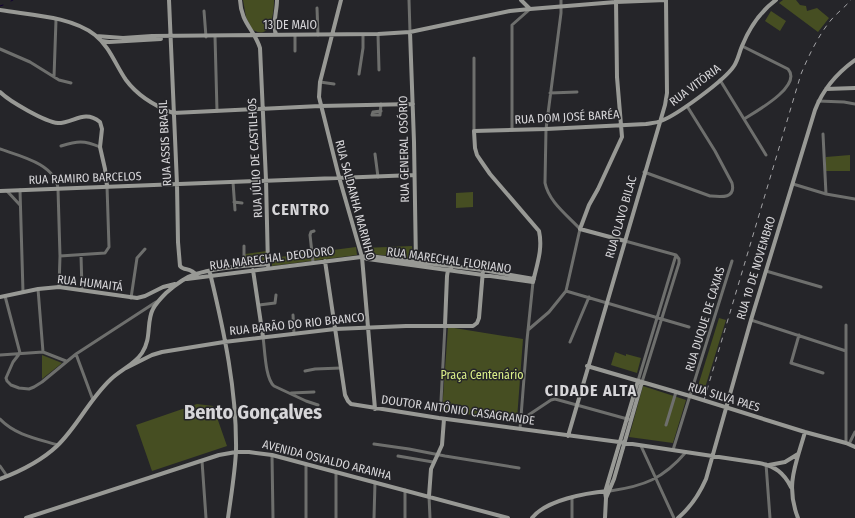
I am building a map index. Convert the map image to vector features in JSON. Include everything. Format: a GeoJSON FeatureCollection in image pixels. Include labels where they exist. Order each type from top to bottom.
{"type":"FeatureCollection","features":[{"type":"Feature","properties":{"kind":"main road","name":"RUA ASSIS BRASIL"},"geometry":{"type":"LineString","coordinates":[[169,0],[180,266],[191,270],[197,276]]}},
{"type":"Feature","properties":{"kind":"main road","name":"RUA JÚLIO DE CASTILHOS"},"geometry":{"type":"LineString","coordinates":[[240,0],[243,18],[260,48]]}},
{"type":"Feature","properties":{"kind":"main road"},"geometry":{"type":"LineString","coordinates":[[276,0],[277,10],[274,25],[276,35]]}},
{"type":"Feature","properties":{"kind":"main road","name":"RUA SALDANHA MARINHO"},"geometry":{"type":"LineString","coordinates":[[341,0],[320,82],[319,97],[320,106],[339,177],[364,256],[375,409]]}},
{"type":"Feature","properties":{"kind":"main road"},"geometry":{"type":"LineString","coordinates":[[521,0],[530,9]]}},
{"type":"Feature","properties":{"kind":"main road","name":"13 DE MAIO"},"geometry":{"type":"LineString","coordinates":[[104,41],[134,41],[170,37],[363,35],[410,32],[510,11],[616,1],[666,0]]}},
{"type":"Feature","properties":{"kind":"main road","name":"RUA OLAVO BILAC"},"geometry":{"type":"LineString","coordinates":[[568,436],[644,172],[661,121],[667,92],[666,0]]}},
{"type":"Feature","properties":{"kind":"main road","name":"RUA VITÓRIA"},"geometry":{"type":"LineString","coordinates":[[661,121],[687,106],[733,68],[742,46],[755,22],[776,0]]}},
{"type":"Feature","properties":{"kind":"main road"},"geometry":{"type":"LineString","coordinates":[[616,1],[617,77],[622,137],[620,144],[589,205],[580,229],[625,241]]}},
{"type":"Feature","properties":{"kind":"main road"},"geometry":{"type":"LineString","coordinates":[[0,10],[74,24],[96,36],[104,41],[126,80],[132,87],[159,108],[173,113],[320,106],[413,104]]}},
{"type":"Feature","properties":{"kind":"main road","name":"RUA GENERAL OSÓRIO"},"geometry":{"type":"LineString","coordinates":[[410,32],[416,264]]}},
{"type":"Feature","properties":{"kind":"main road","name":"RUA JÚLIO DE CASTILHOS"},"geometry":{"type":"LineString","coordinates":[[266,35],[261,39],[260,48],[268,266]]}},
{"type":"Feature","properties":{"kind":"main road","name":"13 DE MAIO"},"geometry":{"type":"LineString","coordinates":[[96,36],[123,38],[152,36],[170,37]]}},
{"type":"Feature","properties":{"kind":"main road"},"geometry":{"type":"LineString","coordinates":[[104,41],[123,38]]}},
{"type":"Feature","properties":{"kind":"main road","name":"RUA 10 DE NOVEMBRO"},"geometry":{"type":"LineString","coordinates":[[712,456],[725,407],[818,101],[836,76],[855,60]]}},
{"type":"Feature","properties":{"kind":"main road"},"geometry":{"type":"LineString","coordinates":[[826,89],[855,88]]}},
{"type":"Feature","properties":{"kind":"main road"},"geometry":{"type":"LineString","coordinates":[[0,92],[24,108],[52,122],[64,122],[86,116],[96,118],[101,125],[100,147],[107,186]]}},
{"type":"Feature","properties":{"kind":"main road","name":"RUA DOM JOSÉ BARÉA"},"geometry":{"type":"LineString","coordinates":[[474,131],[646,124],[661,121]]}},
{"type":"Feature","properties":{"kind":"main road"},"geometry":{"type":"LineString","coordinates":[[474,131],[477,155],[490,174],[539,231],[541,250],[533,281]]}},
{"type":"Feature","properties":{"kind":"main road","name":"RUA RAMIRO BARCELOS"},"geometry":{"type":"LineString","coordinates":[[0,191],[414,175]]}},
{"type":"Feature","properties":{"kind":"main road","name":"RUA MARECHAL FLORIANO"},"geometry":{"type":"LineString","coordinates":[[364,256],[368,259],[457,267],[533,281]]}},
{"type":"Feature","properties":{"kind":"main road","name":"RUA MARECHAL DEODORO"},"geometry":{"type":"LineString","coordinates":[[158,301],[176,284],[210,270],[244,266],[268,266],[325,261],[364,256]]}},
{"type":"Feature","properties":{"kind":"main road"},"geometry":{"type":"LineString","coordinates":[[325,261],[341,368]]}},
{"type":"Feature","properties":{"kind":"main road","name":"RUA MARECHAL FLORIANO"},"geometry":{"type":"LineString","coordinates":[[416,264],[448,270],[483,273]]}},
{"type":"Feature","properties":{"kind":"main road","name":"RUA MARECHAL DEODORO"},"geometry":{"type":"LineString","coordinates":[[197,276],[211,276],[253,270],[268,266]]}},
{"type":"Feature","properties":{"kind":"main road"},"geometry":{"type":"LineString","coordinates":[[445,325],[448,270],[457,267]]}},
{"type":"Feature","properties":{"kind":"main road"},"geometry":{"type":"LineString","coordinates":[[210,270],[233,391],[236,452],[228,518]]}},
{"type":"Feature","properties":{"kind":"main road"},"geometry":{"type":"LineString","coordinates":[[253,270],[263,337]]}},
{"type":"Feature","properties":{"kind":"main road","name":"RUA BARÃO DO RIO BRANCO"},"geometry":{"type":"LineString","coordinates":[[126,368],[152,355],[170,350],[263,337],[335,329],[369,327],[445,325],[473,326],[477,323],[479,318],[483,273]]}},
{"type":"Feature","properties":{"kind":"main road","name":"RUA HUMAITÁ"},"geometry":{"type":"LineString","coordinates":[[2,297],[38,289],[59,287],[131,298],[141,297],[163,287],[176,284]]}},
{"type":"Feature","properties":{"kind":"main road"},"geometry":{"type":"LineString","coordinates":[[0,479],[19,472],[39,460],[58,445],[109,380],[126,368],[140,355],[146,345],[149,333],[150,318],[158,301]]}},
{"type":"Feature","properties":{"kind":"main road"},"geometry":{"type":"LineString","coordinates":[[146,345],[147,351],[152,355]]}},
{"type":"Feature","properties":{"kind":"main road","name":"RUA SILVA PAES"},"geometry":{"type":"LineString","coordinates":[[587,366],[855,447]]}},
{"type":"Feature","properties":{"kind":"main road","name":"DOUTOR ANTÔNIO CASAGRANDE"},"geometry":{"type":"LineString","coordinates":[[341,368],[345,395],[348,401],[355,406],[768,464]]}},
{"type":"Feature","properties":{"kind":"main road"},"geometry":{"type":"LineString","coordinates":[[605,518],[607,491],[640,382]]}},
{"type":"Feature","properties":{"kind":"main road"},"geometry":{"type":"LineString","coordinates":[[429,496],[431,469],[442,445],[444,419]]}},
{"type":"Feature","properties":{"kind":"main road"},"geometry":{"type":"LineString","coordinates":[[791,488],[805,432]]}},
{"type":"Feature","properties":{"kind":"main road","name":"AVENIDA OSVALDO ARANHA"},"geometry":{"type":"LineString","coordinates":[[26,518],[202,461],[236,452],[256,452],[272,455],[508,518]]}},
{"type":"Feature","properties":{"kind":"main road"},"geometry":{"type":"LineString","coordinates":[[768,464],[785,462],[799,454]]}},
{"type":"Feature","properties":{"kind":"main road"},"geometry":{"type":"LineString","coordinates":[[678,518],[689,508],[701,492],[712,456]]}},
{"type":"Feature","properties":{"kind":"main road"},"geometry":{"type":"LineString","coordinates":[[768,464],[780,471],[788,480],[798,517]]}},
{"type":"Feature","properties":{"kind":"main road"},"geometry":{"type":"LineString","coordinates":[[532,518],[539,511],[572,497],[607,491]]}},
{"type":"Feature","properties":{"kind":"street"},"geometry":{"type":"LineString","coordinates":[[409,0],[410,32]]}},
{"type":"Feature","properties":{"kind":"street"},"geometry":{"type":"LineString","coordinates":[[528,330],[549,312],[566,291],[580,229],[551,198],[545,183],[546,129],[561,0]]}},
{"type":"Feature","properties":{"kind":"street"},"geometry":{"type":"LineString","coordinates":[[317,8],[318,35]]}},
{"type":"Feature","properties":{"kind":"street"},"geometry":{"type":"LineString","coordinates":[[512,130],[512,25],[530,9]]}},
{"type":"Feature","properties":{"kind":"street"},"geometry":{"type":"LineString","coordinates":[[204,11],[206,36]]}},
{"type":"Feature","properties":{"kind":"street"},"geometry":{"type":"LineString","coordinates":[[54,78],[56,20]]}},
{"type":"Feature","properties":{"kind":"street"},"geometry":{"type":"LineString","coordinates":[[378,34],[379,70]]}},
{"type":"Feature","properties":{"kind":"street"},"geometry":{"type":"LineString","coordinates":[[295,35],[295,51]]}},
{"type":"Feature","properties":{"kind":"street"},"geometry":{"type":"LineString","coordinates":[[359,74],[362,57],[363,35]]}},
{"type":"Feature","properties":{"kind":"street"},"geometry":{"type":"LineString","coordinates":[[215,36],[217,111]]}},
{"type":"Feature","properties":{"kind":"street"},"geometry":{"type":"LineString","coordinates":[[742,46],[788,69],[791,76],[787,87],[782,93],[744,119]]}},
{"type":"Feature","properties":{"kind":"street"},"geometry":{"type":"LineString","coordinates":[[0,49],[30,62],[54,78],[71,83]]}},
{"type":"Feature","properties":{"kind":"street"},"geometry":{"type":"LineString","coordinates":[[474,58],[474,131]]}},
{"type":"Feature","properties":{"kind":"street"},"geometry":{"type":"LineString","coordinates":[[720,80],[766,155]]}},
{"type":"Feature","properties":{"kind":"street"},"geometry":{"type":"LineString","coordinates":[[320,82],[334,84]]}},
{"type":"Feature","properties":{"kind":"street"},"geometry":{"type":"LineString","coordinates":[[550,93],[577,92]]}},
{"type":"Feature","properties":{"kind":"street"},"geometry":{"type":"LineString","coordinates":[[818,101],[855,104]]}},
{"type":"Feature","properties":{"kind":"street"},"geometry":{"type":"LineString","coordinates":[[381,104],[381,111]]}},
{"type":"Feature","properties":{"kind":"street"},"geometry":{"type":"LineString","coordinates":[[644,172],[710,196],[727,196],[732,192],[732,183],[715,151],[687,106]]}},
{"type":"Feature","properties":{"kind":"street"},"geometry":{"type":"LineString","coordinates":[[823,134],[826,194]]}},
{"type":"Feature","properties":{"kind":"street"},"geometry":{"type":"LineString","coordinates":[[61,146],[72,142],[83,141],[100,147]]}},
{"type":"Feature","properties":{"kind":"street"},"geometry":{"type":"LineString","coordinates":[[0,148],[41,165],[52,173],[56,179],[58,189],[60,256],[59,287]]}},
{"type":"Feature","properties":{"kind":"street"},"geometry":{"type":"LineString","coordinates":[[375,154],[378,177]]}},
{"type":"Feature","properties":{"kind":"street"},"geometry":{"type":"LineString","coordinates":[[233,182],[235,210]]}},
{"type":"Feature","properties":{"kind":"street"},"geometry":{"type":"LineString","coordinates":[[793,184],[826,194],[855,199]]}},
{"type":"Feature","properties":{"kind":"street"},"geometry":{"type":"LineString","coordinates":[[60,256],[105,253],[108,251],[107,186]]}},
{"type":"Feature","properties":{"kind":"street"},"geometry":{"type":"LineString","coordinates":[[20,190],[23,292]]}},
{"type":"Feature","properties":{"kind":"street"},"geometry":{"type":"LineString","coordinates":[[7,191],[20,205]]}},
{"type":"Feature","properties":{"kind":"street"},"geometry":{"type":"LineString","coordinates":[[234,202],[242,202]]}},
{"type":"Feature","properties":{"kind":"street"},"geometry":{"type":"LineString","coordinates":[[313,262],[310,235],[311,232],[314,231]]}},
{"type":"Feature","properties":{"kind":"street"},"geometry":{"type":"LineString","coordinates":[[625,241],[676,255],[679,259],[662,320],[640,382]]}},
{"type":"Feature","properties":{"kind":"street"},"geometry":{"type":"LineString","coordinates":[[244,246],[244,266]]}},
{"type":"Feature","properties":{"kind":"street"},"geometry":{"type":"LineString","coordinates":[[131,298],[137,258],[145,249]]}},
{"type":"Feature","properties":{"kind":"street"},"geometry":{"type":"LineString","coordinates":[[81,255],[82,290]]}},
{"type":"Feature","properties":{"kind":"street"},"geometry":{"type":"LineString","coordinates":[[640,382],[676,255]]}},
{"type":"Feature","properties":{"kind":"street","name":"RUA DUQUE DE CAXIAS"},"geometry":{"type":"LineString","coordinates":[[673,450],[732,261]]}},
{"type":"Feature","properties":{"kind":"street"},"geometry":{"type":"LineString","coordinates":[[766,271],[822,288]]}},
{"type":"Feature","properties":{"kind":"street"},"geometry":{"type":"LineString","coordinates":[[670,276],[674,278]]}},
{"type":"Feature","properties":{"kind":"street"},"geometry":{"type":"LineString","coordinates":[[520,429],[533,281]]}},
{"type":"Feature","properties":{"kind":"street"},"geometry":{"type":"LineString","coordinates":[[38,289],[43,352]]}},
{"type":"Feature","properties":{"kind":"street"},"geometry":{"type":"LineString","coordinates":[[0,291],[20,354]]}},
{"type":"Feature","properties":{"kind":"street"},"geometry":{"type":"LineString","coordinates":[[566,291],[689,327]]}},
{"type":"Feature","properties":{"kind":"street"},"geometry":{"type":"LineString","coordinates":[[259,305],[275,303],[276,295]]}},
{"type":"Feature","properties":{"kind":"street"},"geometry":{"type":"LineString","coordinates":[[570,342],[589,297]]}},
{"type":"Feature","properties":{"kind":"street"},"geometry":{"type":"LineString","coordinates":[[20,354],[13,362],[6,378],[7,381],[11,385],[19,388],[29,388],[39,385],[66,361],[158,301]]}},
{"type":"Feature","properties":{"kind":"street"},"geometry":{"type":"LineString","coordinates":[[144,310],[147,310],[150,318]]}},
{"type":"Feature","properties":{"kind":"street"},"geometry":{"type":"LineString","coordinates":[[293,315],[294,334]]}},
{"type":"Feature","properties":{"kind":"street"},"geometry":{"type":"LineString","coordinates":[[751,320],[846,351]]}},
{"type":"Feature","properties":{"kind":"street"},"geometry":{"type":"LineString","coordinates":[[846,324],[848,444]]}},
{"type":"Feature","properties":{"kind":"street"},"geometry":{"type":"LineString","coordinates":[[441,401],[445,325]]}},
{"type":"Feature","properties":{"kind":"street"},"geometry":{"type":"LineString","coordinates":[[799,335],[791,363],[823,373]]}},
{"type":"Feature","properties":{"kind":"street"},"geometry":{"type":"LineString","coordinates":[[263,337],[270,383],[306,402],[318,404]]}},
{"type":"Feature","properties":{"kind":"street"},"geometry":{"type":"LineString","coordinates":[[0,355],[43,352],[66,361]]}},
{"type":"Feature","properties":{"kind":"street"},"geometry":{"type":"LineString","coordinates":[[76,354],[93,400]]}},
{"type":"Feature","properties":{"kind":"street"},"geometry":{"type":"LineString","coordinates":[[305,371],[315,368],[341,368]]}},
{"type":"Feature","properties":{"kind":"street"},"geometry":{"type":"LineString","coordinates":[[289,393],[314,392]]}},
{"type":"Feature","properties":{"kind":"street"},"geometry":{"type":"LineString","coordinates":[[666,425],[676,392]]}},
{"type":"Feature","properties":{"kind":"street"},"geometry":{"type":"LineString","coordinates":[[521,420],[551,400],[560,399],[629,419]]}},
{"type":"Feature","properties":{"kind":"street"},"geometry":{"type":"LineString","coordinates":[[0,419],[15,431],[58,445]]}},
{"type":"Feature","properties":{"kind":"street"},"geometry":{"type":"LineString","coordinates":[[848,444],[855,432]]}},
{"type":"Feature","properties":{"kind":"street"},"geometry":{"type":"LineString","coordinates":[[374,444],[409,448],[438,455],[519,468]]}},
{"type":"Feature","properties":{"kind":"street"},"geometry":{"type":"LineString","coordinates":[[641,446],[674,518]]}},
{"type":"Feature","properties":{"kind":"street"},"geometry":{"type":"LineString","coordinates":[[607,491],[635,486],[655,478],[676,464],[686,452]]}},
{"type":"Feature","properties":{"kind":"street"},"geometry":{"type":"LineString","coordinates":[[272,455],[273,518]]}},
{"type":"Feature","properties":{"kind":"street"},"geometry":{"type":"LineString","coordinates":[[398,456],[433,462]]}},
{"type":"Feature","properties":{"kind":"street"},"geometry":{"type":"LineString","coordinates":[[202,461],[206,518]]}},
{"type":"Feature","properties":{"kind":"street"},"geometry":{"type":"LineString","coordinates":[[306,464],[306,518]]}},
{"type":"Feature","properties":{"kind":"street"},"geometry":{"type":"LineString","coordinates":[[768,464],[770,518]]}},
{"type":"Feature","properties":{"kind":"street"},"geometry":{"type":"LineString","coordinates":[[0,466],[7,476]]}},
{"type":"Feature","properties":{"kind":"street"},"geometry":{"type":"LineString","coordinates":[[336,472],[336,518]]}},
{"type":"Feature","properties":{"kind":"street"},"geometry":{"type":"LineString","coordinates":[[374,518],[375,482]]}},
{"type":"Feature","properties":{"kind":"street"},"geometry":{"type":"LineString","coordinates":[[405,490],[405,518]]}},
{"type":"Feature","properties":{"kind":"street"},"geometry":{"type":"LineString","coordinates":[[429,496],[430,518]]}},
{"type":"Feature","properties":{"kind":"street"},"geometry":{"type":"LineString","coordinates":[[572,497],[572,518]]}},
{"type":"Feature","properties":{"kind":"street"},"geometry":{"type":"LineString","coordinates":[[490,513],[490,518]]}},
{"type":"Feature","properties":{"kind":"green space"},"geometry":{"type":"Polygon","coordinates":[[[243,0],[274,0],[270,24],[263,32],[258,32],[252,29],[246,17],[243,0]]]}},
{"type":"Feature","properties":{"kind":"green space"},"geometry":{"type":"Polygon","coordinates":[[[783,0],[796,0],[800,5],[806,6],[807,11],[817,8],[829,18],[818,32],[779,3],[783,0]]]}},
{"type":"Feature","properties":{"kind":"green space"},"geometry":{"type":"Polygon","coordinates":[[[771,11],[786,21],[780,31],[765,21],[771,11]]]}},
{"type":"Feature","properties":{"kind":"green space"},"geometry":{"type":"Polygon","coordinates":[[[850,155],[850,171],[826,171],[826,157],[850,155]]]}},
{"type":"Feature","properties":{"kind":"green space"},"geometry":{"type":"Polygon","coordinates":[[[473,192],[473,207],[456,208],[456,193],[473,192]]]}},
{"type":"Feature","properties":{"kind":"green space"},"geometry":{"type":"Polygon","coordinates":[[[412,246],[413,259],[365,253],[363,248],[412,246]]]}},
{"type":"Feature","properties":{"kind":"green space"},"geometry":{"type":"Polygon","coordinates":[[[356,247],[357,255],[272,266],[272,258],[356,247]]]}},
{"type":"Feature","properties":{"kind":"green space"},"geometry":{"type":"Polygon","coordinates":[[[267,251],[268,262],[245,265],[245,254],[267,251]]]}},
{"type":"Feature","properties":{"kind":"green space"},"geometry":{"type":"Polygon","coordinates":[[[719,318],[726,320],[704,391],[697,389],[719,318]]]}},
{"type":"Feature","properties":{"kind":"green space","name":"Praça Centenário"},"geometry":{"type":"Polygon","coordinates":[[[448,327],[523,339],[517,419],[442,412],[448,327]]]}},
{"type":"Feature","properties":{"kind":"green space"},"geometry":{"type":"Polygon","coordinates":[[[615,352],[626,356],[626,354],[641,358],[637,373],[611,365],[615,352]]]}},
{"type":"Feature","properties":{"kind":"green space"},"geometry":{"type":"Polygon","coordinates":[[[42,355],[62,363],[42,379],[42,355]]]}},
{"type":"Feature","properties":{"kind":"green space"},"geometry":{"type":"Polygon","coordinates":[[[643,386],[686,400],[673,443],[629,437],[643,386]]]}},
{"type":"Feature","properties":{"kind":"green space"},"geometry":{"type":"Polygon","coordinates":[[[197,404],[213,406],[227,446],[152,471],[136,425],[197,404]]]}},
{"type":"Feature","properties":{"kind":"railway"},"geometry":{"type":"LineString","coordinates":[[704,400],[801,74],[822,33],[831,20],[851,0]]}},
{"type":"Feature","properties":{"kind":"district","name":"CENTRO"},"geometry":{"type":"Point","coordinates":[301,209]}},
{"type":"Feature","properties":{"kind":"district","name":"CIDADE ALTA"},"geometry":{"type":"Point","coordinates":[591,390]}},
{"type":"Feature","properties":{"kind":"district","name":"Bento Gonçalves"},"geometry":{"type":"Point","coordinates":[253,412]}}]}
